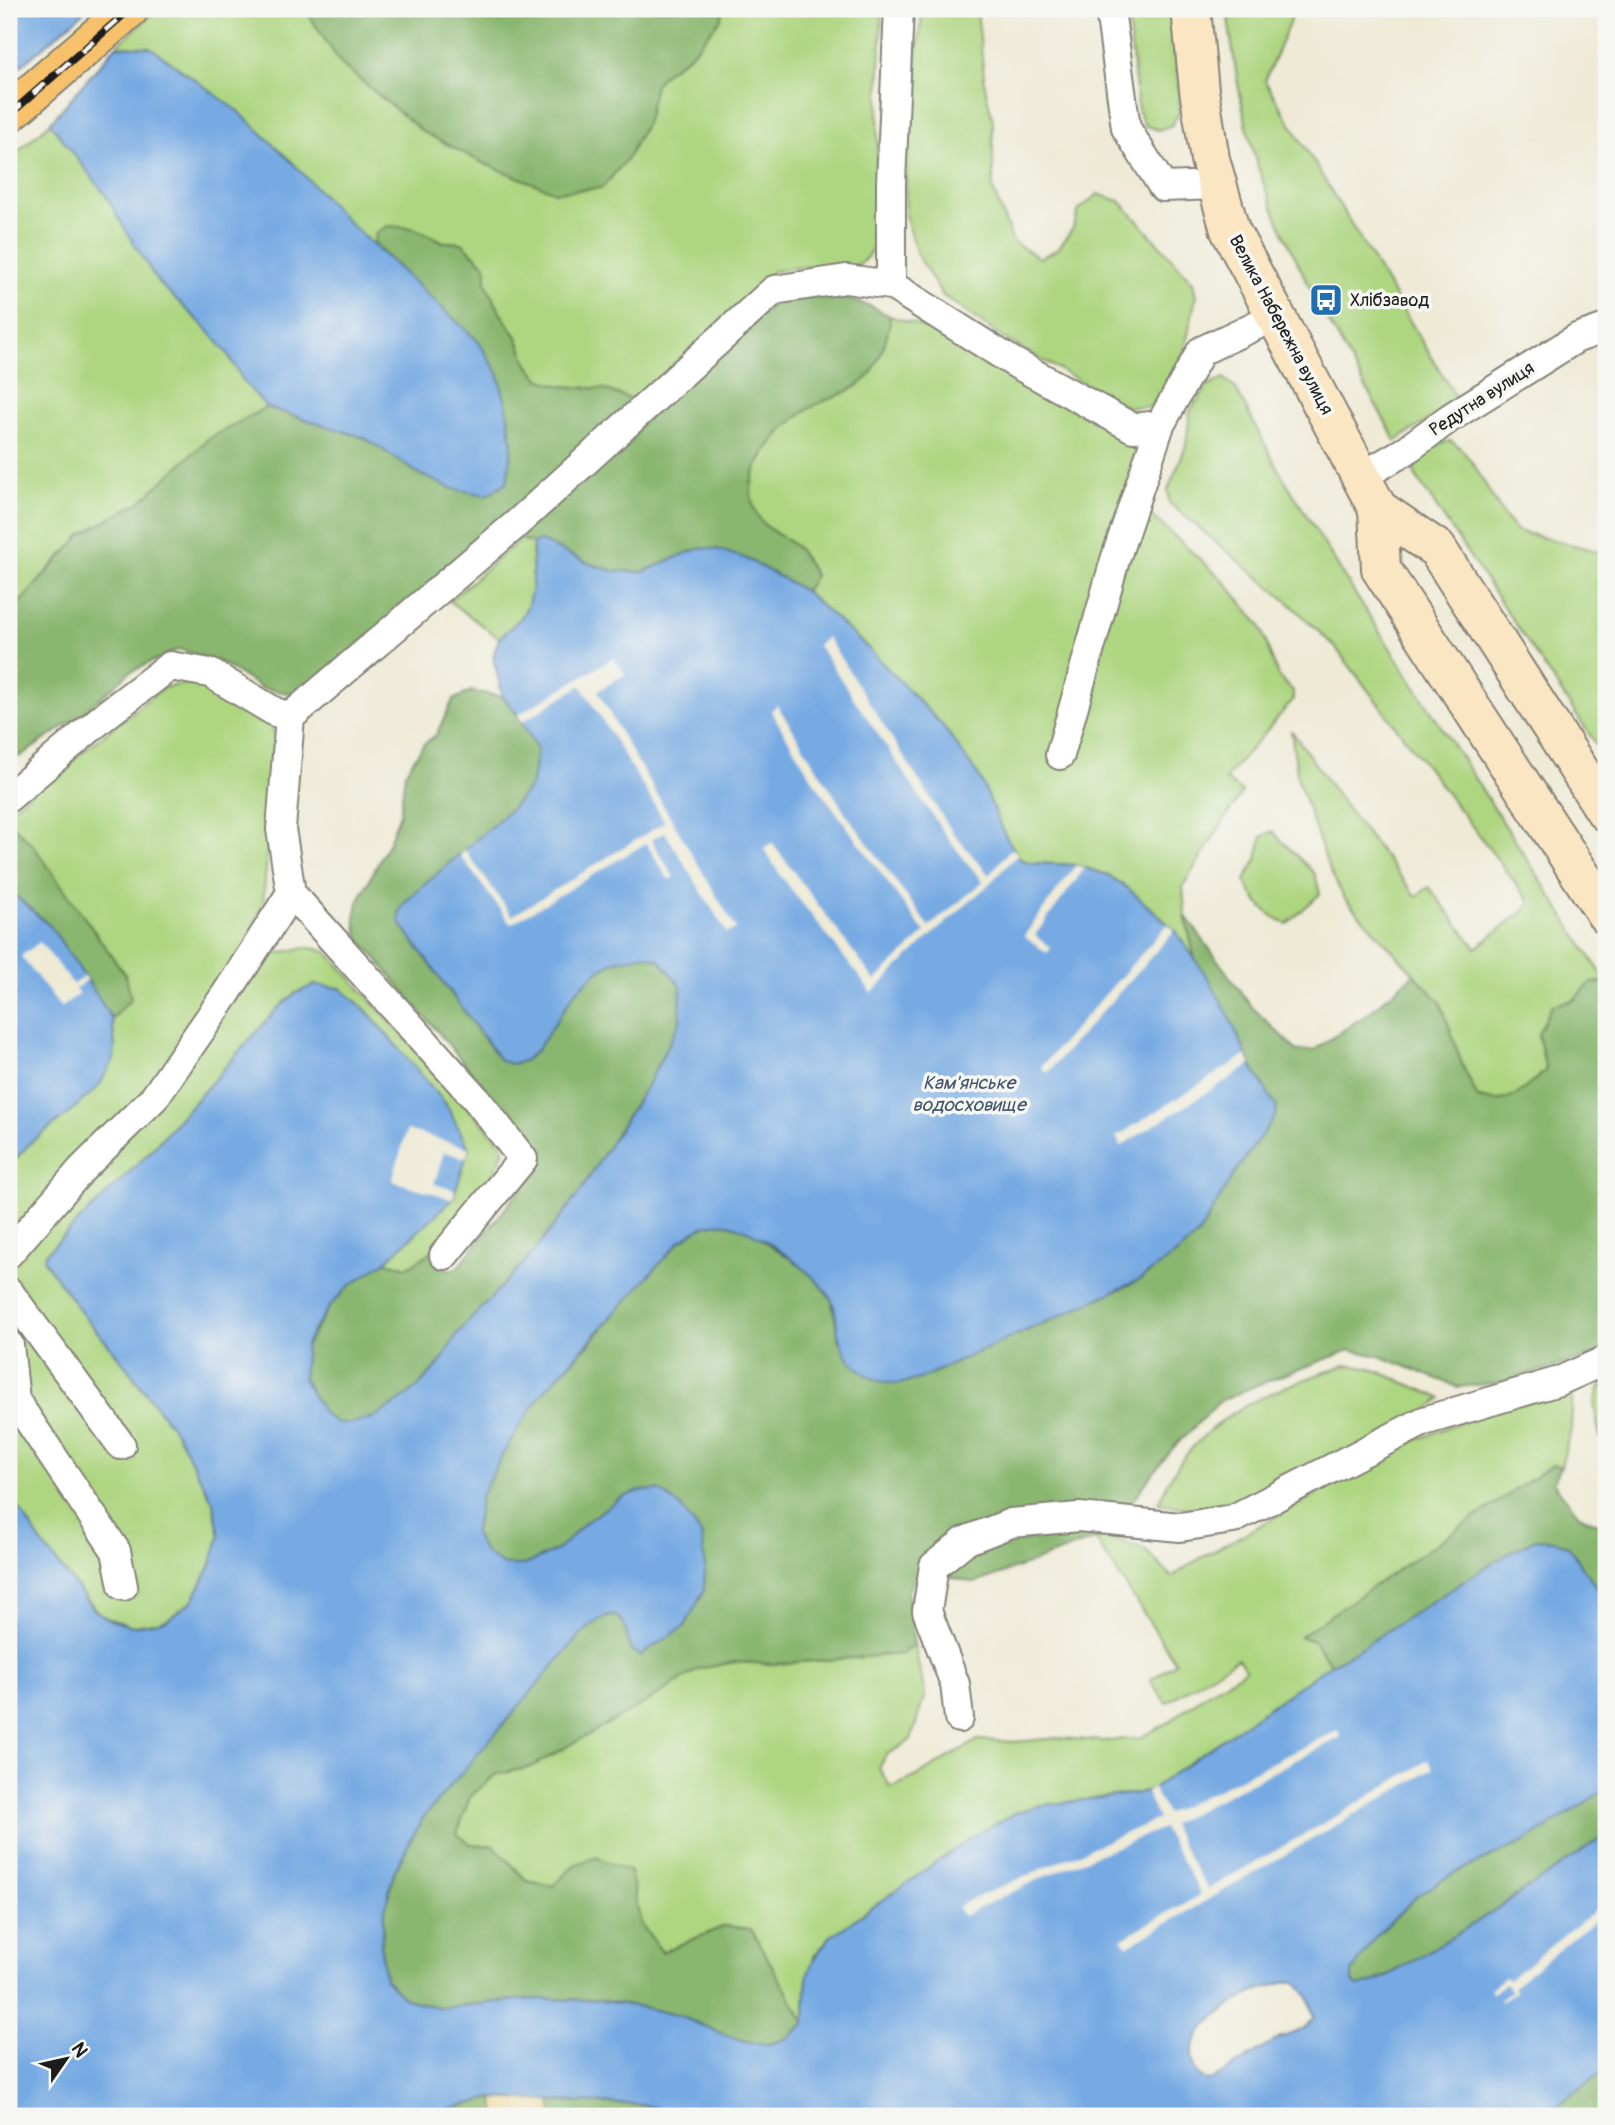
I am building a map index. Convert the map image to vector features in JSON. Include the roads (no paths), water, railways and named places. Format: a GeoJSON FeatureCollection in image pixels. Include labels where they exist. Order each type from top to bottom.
{"type":"FeatureCollection","features":[{"type":"Feature","properties":{"kind":"highway"},"geometry":{"type":"LineString","coordinates":[[9,113],[129,9]]}},
{"type":"Feature","properties":{"kind":"street"},"geometry":{"type":"LineString","coordinates":[[891,285],[891,182],[899,9]]}},
{"type":"Feature","properties":{"kind":"street"},"geometry":{"type":"LineString","coordinates":[[1110,9],[1126,128],[1163,187],[1217,185]]}},
{"type":"Feature","properties":{"kind":"street","name":"Велика Набережна вулиця"},"geometry":{"type":"LineString","coordinates":[[1191,9],[1199,90],[1210,159],[1230,230],[1369,493],[1381,569],[1606,914]]}},
{"type":"Feature","properties":{"kind":"street"},"geometry":{"type":"LineString","coordinates":[[444,1255],[523,1159],[477,1100],[291,893],[281,829],[290,716],[514,526],[774,290],[846,279],[891,285],[1013,362],[1133,428],[1160,425]]}},
{"type":"Feature","properties":{"kind":"street"},"geometry":{"type":"LineString","coordinates":[[1060,755],[1115,560],[1160,425],[1201,351],[1276,316]]}},
{"type":"Feature","properties":{"kind":"street","name":"Редутна вулиця"},"geometry":{"type":"LineString","coordinates":[[1369,493],[1405,451],[1451,416],[1577,338],[1606,328]]}},
{"type":"Feature","properties":{"kind":"street","name":"Велика Набережна вулиця"},"geometry":{"type":"LineString","coordinates":[[1369,493],[1437,550],[1606,812]]}},
{"type":"Feature","properties":{"kind":"street"},"geometry":{"type":"LineString","coordinates":[[9,797],[107,714],[170,666],[210,673],[275,712],[290,716]]}},
{"type":"Feature","properties":{"kind":"street"},"geometry":{"type":"LineString","coordinates":[[9,1253],[82,1169],[154,1098],[291,893]]}},
{"type":"Feature","properties":{"kind":"street"},"geometry":{"type":"LineString","coordinates":[[9,1292],[121,1445]]}},
{"type":"Feature","properties":{"kind":"street"},"geometry":{"type":"LineString","coordinates":[[9,1345],[15,1400],[116,1551],[123,1586]]}},
{"type":"Feature","properties":{"kind":"street"},"geometry":{"type":"LineString","coordinates":[[959,1718],[955,1684],[927,1611],[934,1566],[965,1541],[1011,1523],[1079,1517],[1180,1527],[1233,1519],[1424,1421],[1559,1381],[1606,1360]]}},
{"type":"Feature","properties":{"kind":"water"},"geometry":{"type":"Polygon","coordinates":[[[9,9],[84,9],[83,13],[21,66],[11,45],[9,9]]]}},
{"type":"Feature","properties":{"kind":"water"},"geometry":{"type":"Polygon","coordinates":[[[116,46],[150,47],[238,111],[292,162],[342,216],[478,341],[498,373],[507,408],[512,445],[507,482],[487,495],[453,489],[421,475],[365,438],[266,407],[244,382],[227,353],[206,328],[158,282],[107,197],[50,123],[116,46]]]}},
{"type":"Feature","properties":{"kind":"water","name":"Кам'янське водосховище"},"geometry":{"type":"Polygon","coordinates":[[[541,541],[590,564],[614,571],[643,572],[689,552],[702,548],[716,549],[745,558],[805,591],[869,649],[943,726],[980,778],[1005,835],[1020,859],[1031,863],[1076,865],[1108,875],[1129,889],[1175,930],[1210,981],[1251,1065],[1277,1108],[1275,1116],[1234,1174],[1198,1235],[1175,1255],[1137,1281],[906,1383],[888,1383],[861,1371],[842,1347],[834,1305],[825,1291],[801,1267],[754,1234],[720,1223],[701,1228],[679,1242],[540,1396],[510,1441],[481,1495],[474,1535],[485,1553],[503,1565],[525,1565],[559,1549],[586,1522],[620,1498],[640,1491],[659,1490],[680,1506],[701,1534],[705,1562],[704,1590],[685,1626],[641,1655],[630,1649],[625,1628],[615,1616],[603,1618],[580,1635],[422,1819],[394,1872],[385,1909],[381,1947],[385,1979],[406,1999],[441,2008],[526,1999],[596,2000],[680,2016],[728,2036],[753,2043],[771,2044],[788,2038],[805,2023],[807,1977],[814,1958],[830,1937],[977,1834],[1015,1813],[1037,1806],[1146,1792],[1331,1664],[1353,1653],[1495,1561],[1535,1539],[1554,1540],[1568,1546],[1606,1601],[1606,1789],[1524,1842],[1454,1873],[1418,1895],[1375,1937],[1352,1972],[1352,1981],[1358,1986],[1395,1971],[1497,1909],[1606,1835],[1606,2069],[1543,2116],[669,2116],[660,2109],[644,2105],[493,2098],[418,2116],[9,2116],[9,1493],[43,1545],[93,1609],[110,1620],[132,1626],[168,1619],[192,1601],[210,1567],[220,1536],[213,1502],[177,1434],[83,1315],[44,1260],[46,1253],[147,1155],[276,1010],[296,993],[314,985],[340,988],[366,1010],[446,1104],[469,1148],[453,1199],[385,1262],[349,1286],[331,1305],[306,1345],[303,1378],[324,1414],[337,1423],[353,1423],[374,1417],[419,1386],[441,1362],[457,1334],[532,1254],[580,1192],[650,1080],[680,1022],[681,986],[660,960],[645,955],[615,961],[598,971],[576,991],[537,1050],[524,1061],[511,1064],[500,1060],[400,923],[399,912],[405,902],[511,809],[532,784],[537,749],[518,715],[503,697],[493,657],[499,638],[521,618],[528,605],[532,587],[533,543],[541,541]],[[1287,1982],[1249,1995],[1212,2020],[1195,2043],[1192,2055],[1194,2068],[1202,2079],[1210,2081],[1280,2038],[1305,2029],[1314,2017],[1306,1993],[1295,1982],[1287,1982]]]}},
{"type":"Feature","properties":{"kind":"water"},"geometry":{"type":"Polygon","coordinates":[[[9,890],[51,927],[87,980],[112,1019],[115,1048],[114,1059],[99,1086],[67,1115],[32,1141],[9,1166],[9,890]]]}},
{"type":"Feature","properties":{"kind":"railway"},"geometry":{"type":"LineString","coordinates":[[9,115],[130,9]]}},
{"type":"Feature","properties":{"kind":"place","name":"Хлібзавод"},"geometry":{"type":"Point","coordinates":[1326,300]}}]}
